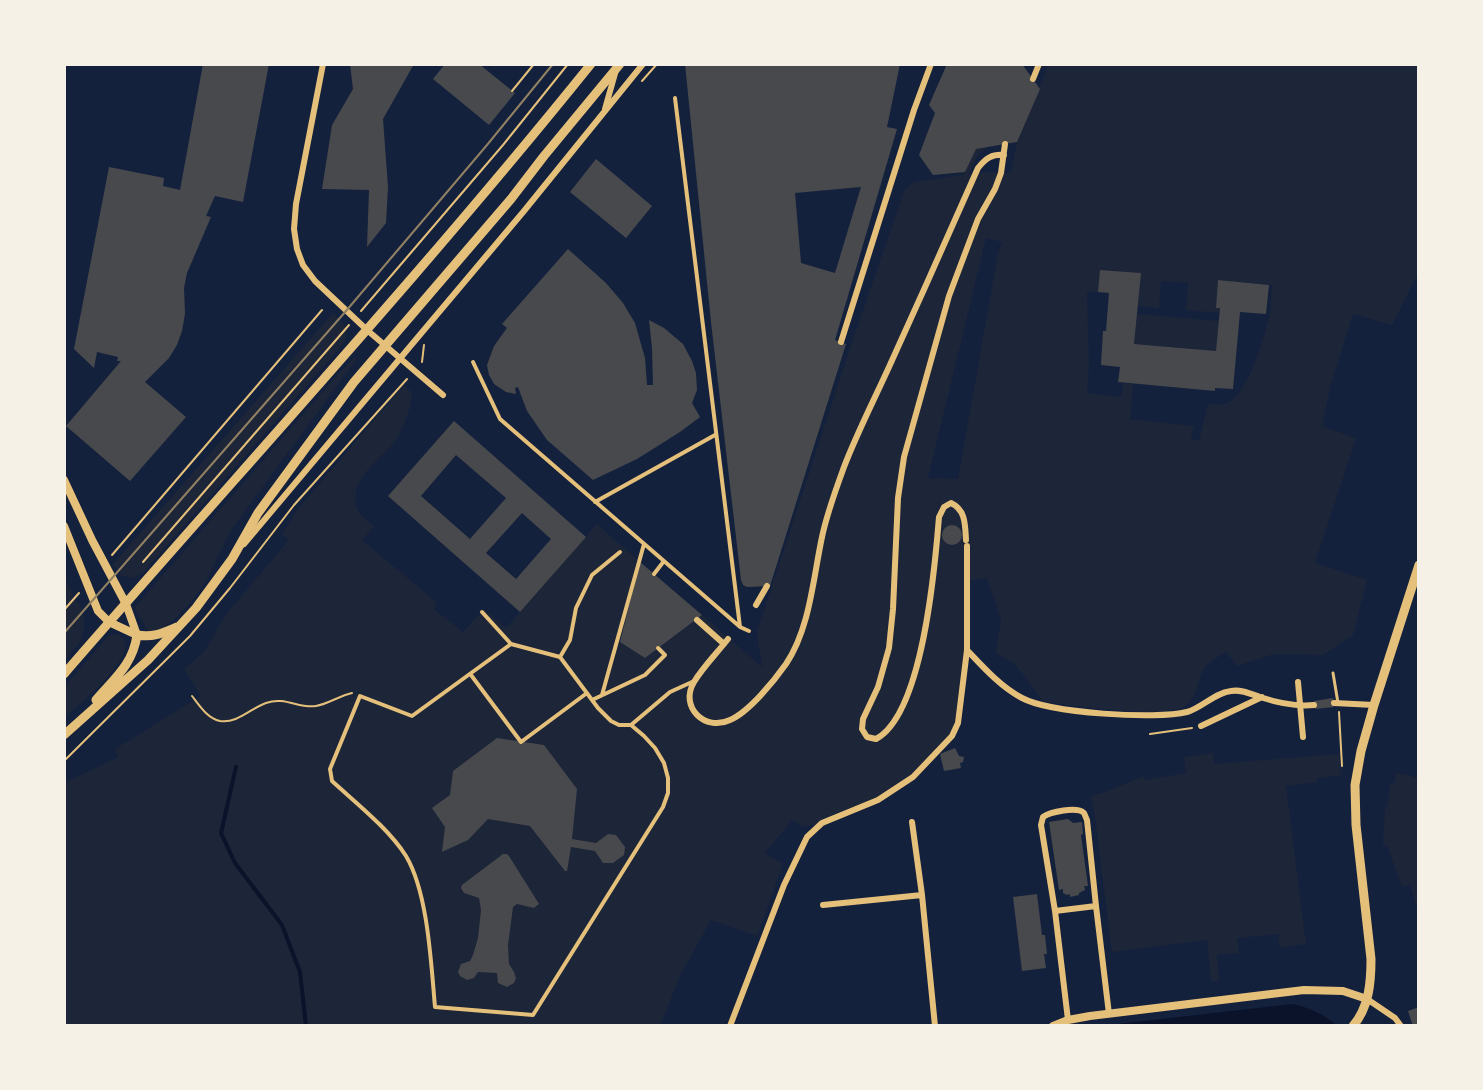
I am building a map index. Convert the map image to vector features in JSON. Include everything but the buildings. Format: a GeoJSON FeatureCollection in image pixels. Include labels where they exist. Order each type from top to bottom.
{"type":"FeatureCollection","features":[{"type":"Feature","properties":{"kind":"main road"},"geometry":{"type":"LineString","coordinates":[[64,674],[385,311],[591,64]]}},
{"type":"Feature","properties":{"kind":"main road"},"geometry":{"type":"LineString","coordinates":[[64,735],[148,660],[181,625],[232,559],[258,513],[354,382],[511,199],[618,66]]}},
{"type":"Feature","properties":{"kind":"main road"},"geometry":{"type":"LineString","coordinates":[[64,480],[126,604],[137,635],[130,660],[73,726]]}},
{"type":"Feature","properties":{"kind":"main road"},"geometry":{"type":"LineString","coordinates":[[64,526],[98,611],[109,622],[147,637],[181,625]]}},
{"type":"Feature","properties":{"kind":"main road"},"geometry":{"type":"LineString","coordinates":[[1353,1026],[1361,1016],[1371,979],[1355,785],[1374,705],[1419,565]]}},
{"type":"Feature","properties":{"kind":"main road"},"geometry":{"type":"LineString","coordinates":[[1053,1026],[1068,1020],[1109,1014],[1304,990],[1343,991],[1367,999]]}},
{"type":"Feature","properties":{"kind":"street"},"geometry":{"type":"LineString","coordinates":[[323,64],[296,204],[294,229],[297,249],[307,272],[327,293],[443,395]]}},
{"type":"Feature","properties":{"kind":"street"},"geometry":{"type":"LineString","coordinates":[[232,559],[600,120],[643,64]]}},
{"type":"Feature","properties":{"kind":"street"},"geometry":{"type":"LineString","coordinates":[[841,342],[931,64]]}},
{"type":"Feature","properties":{"kind":"street"},"geometry":{"type":"LineString","coordinates":[[1033,79],[1039,64]]}},
{"type":"Feature","properties":{"kind":"street"},"geometry":{"type":"LineString","coordinates":[[600,120],[618,66]]}},
{"type":"Feature","properties":{"kind":"street"},"geometry":{"type":"LineString","coordinates":[[675,98],[740,627]]}},
{"type":"Feature","properties":{"kind":"street"},"geometry":{"type":"LineString","coordinates":[[730,1026],[784,885],[807,837],[822,823],[878,800],[913,777],[952,736],[958,723],[967,650],[966,543],[964,518],[959,507],[951,503],[944,507],[939,517],[930,604],[920,656],[907,698],[884,735],[876,739],[867,737],[862,729],[889,648],[898,498],[904,457],[949,296],[978,219],[1001,173],[1005,144]]}},
{"type":"Feature","properties":{"kind":"street"},"geometry":{"type":"LineString","coordinates":[[697,620],[726,641],[695,681],[689,699],[697,716],[705,722],[723,723],[742,713],[758,698],[785,665],[798,642],[823,532],[844,466],[978,168],[994,155],[1004,155]]}},
{"type":"Feature","properties":{"kind":"street"},"geometry":{"type":"LineString","coordinates":[[473,362],[500,419],[740,627],[749,631]]}},
{"type":"Feature","properties":{"kind":"street"},"geometry":{"type":"LineString","coordinates":[[595,502],[716,435]]}},
{"type":"Feature","properties":{"kind":"street"},"geometry":{"type":"LineString","coordinates":[[602,695],[644,544]]}},
{"type":"Feature","properties":{"kind":"street"},"geometry":{"type":"LineString","coordinates":[[560,657],[570,640],[576,608],[592,575],[620,552]]}},
{"type":"Feature","properties":{"kind":"street"},"geometry":{"type":"LineString","coordinates":[[654,574],[664,561]]}},
{"type":"Feature","properties":{"kind":"street"},"geometry":{"type":"LineString","coordinates":[[756,605],[767,586]]}},
{"type":"Feature","properties":{"kind":"street"},"geometry":{"type":"LineString","coordinates":[[482,612],[511,644],[560,657],[592,700],[611,721],[619,725],[631,725],[670,692],[695,681]]}},
{"type":"Feature","properties":{"kind":"street"},"geometry":{"type":"LineString","coordinates":[[511,644],[412,716],[360,696],[330,769],[332,781],[393,839],[414,871],[421,894],[435,1007],[533,1015],[663,807],[668,793],[664,763],[650,742],[631,725]]}},
{"type":"Feature","properties":{"kind":"street"},"geometry":{"type":"LineString","coordinates":[[592,700],[645,675],[665,655],[658,648]]}},
{"type":"Feature","properties":{"kind":"street"},"geometry":{"type":"LineString","coordinates":[[967,650],[1011,691],[1033,704],[1052,708],[1147,716],[1183,713],[1231,690],[1301,707],[1314,705]]}},
{"type":"Feature","properties":{"kind":"street"},"geometry":{"type":"LineString","coordinates":[[470,674],[521,742],[587,693]]}},
{"type":"Feature","properties":{"kind":"street"},"geometry":{"type":"LineString","coordinates":[[1298,682],[1303,737]]}},
{"type":"Feature","properties":{"kind":"street"},"geometry":{"type":"LineString","coordinates":[[1201,726],[1262,697]]}},
{"type":"Feature","properties":{"kind":"street"},"geometry":{"type":"LineString","coordinates":[[1336,703],[1374,705]]}},
{"type":"Feature","properties":{"kind":"street"},"geometry":{"type":"LineString","coordinates":[[1068,1020],[1041,825],[1048,813],[1078,810],[1084,813],[1087,820],[1109,1014]]}},
{"type":"Feature","properties":{"kind":"street"},"geometry":{"type":"LineString","coordinates":[[912,822],[935,1026]]}},
{"type":"Feature","properties":{"kind":"street"},"geometry":{"type":"LineString","coordinates":[[823,905],[922,895]]}},
{"type":"Feature","properties":{"kind":"street"},"geometry":{"type":"LineString","coordinates":[[1055,911],[1096,906]]}},
{"type":"Feature","properties":{"kind":"street"},"geometry":{"type":"LineString","coordinates":[[1367,999],[1395,1018],[1401,1026]]}},
{"type":"Feature","properties":{"kind":"lane"},"geometry":{"type":"LineString","coordinates":[[1333,673],[1336,703]]}},
{"type":"Feature","properties":{"kind":"path"},"geometry":{"type":"LineString","coordinates":[[512,91],[534,64]]}},
{"type":"Feature","properties":{"kind":"path"},"geometry":{"type":"LineString","coordinates":[[122,543],[322,310]]}},
{"type":"Feature","properties":{"kind":"path"},"geometry":{"type":"LineString","coordinates":[[64,761],[190,636],[294,505],[402,383]]}},
{"type":"Feature","properties":{"kind":"path"},"geometry":{"type":"LineString","coordinates":[[64,610],[74,599]]}},
{"type":"Feature","properties":{"kind":"path"},"geometry":{"type":"LineString","coordinates":[[192,696],[207,715],[222,722],[268,702],[285,700],[315,706],[352,693]]}},
{"type":"Feature","properties":{"kind":"path"},"geometry":{"type":"LineString","coordinates":[[1336,703],[1342,766]]}},
{"type":"Feature","properties":{"kind":"path"},"geometry":{"type":"LineString","coordinates":[[1150,734],[1201,726]]}},
{"type":"Feature","properties":{"kind":"shaded area"},"geometry":{"type":"Polygon","coordinates":[[[1049,64],[1419,64],[1419,271],[1392,325],[1353,314],[1331,384],[1322,426],[1356,438],[1315,563],[1367,580],[1353,635],[1323,655],[1274,654],[1237,666],[1226,652],[1206,666],[1189,702],[1174,710],[1139,712],[1060,704],[1043,701],[1015,664],[996,653],[1001,619],[987,578],[968,581],[967,650],[958,723],[952,736],[913,777],[878,800],[822,823],[804,827],[792,820],[765,853],[783,864],[757,936],[711,920],[681,974],[660,1026],[64,1026],[64,783],[118,757],[115,749],[201,696],[184,669],[204,652],[227,613],[289,540],[282,534],[298,509],[404,385],[412,393],[402,429],[367,472],[356,493],[358,511],[374,526],[362,540],[434,600],[437,605],[434,609],[463,632],[484,609],[506,628],[597,524],[640,562],[620,642],[645,658],[702,615],[762,667],[757,632],[905,189],[914,182],[963,175],[976,149],[988,146],[977,156],[969,174],[1011,173],[1017,142],[1049,64]],[[986,238],[928,478],[958,479],[1002,242],[986,238]],[[1101,270],[1098,292],[1087,292],[1087,393],[1121,397],[1123,383],[1133,384],[1130,419],[1194,426],[1191,439],[1199,441],[1208,404],[1229,402],[1250,374],[1269,318],[1272,285],[1218,280],[1216,307],[1220,308],[1219,313],[1186,310],[1188,283],[1161,281],[1159,308],[1138,306],[1140,273],[1101,270]]]}},
{"type":"Feature","properties":{"kind":"shaded area"},"geometry":{"type":"Polygon","coordinates":[[[333,313],[344,326],[344,343],[144,572],[132,578],[119,575],[121,572],[112,565],[333,313]]]}},
{"type":"Feature","properties":{"kind":"shaded area"},"geometry":{"type":"Polygon","coordinates":[[[1137,314],[1219,321],[1216,351],[1134,344],[1137,314]]]}},
{"type":"Feature","properties":{"kind":"shaded area"},"geometry":{"type":"Polygon","coordinates":[[[356,358],[231,530],[195,597],[167,625],[153,632],[148,631],[136,606],[340,372],[356,358]]]}},
{"type":"Feature","properties":{"kind":"shaded area"},"geometry":{"type":"Polygon","coordinates":[[[64,574],[74,599],[80,604],[84,629],[81,640],[64,662],[64,574]]]}},
{"type":"Feature","properties":{"kind":"shaded area"},"geometry":{"type":"Polygon","coordinates":[[[117,634],[125,641],[118,664],[64,718],[64,687],[107,638],[117,634]]]}},
{"type":"Feature","properties":{"kind":"shaded area"},"geometry":{"type":"Polygon","coordinates":[[[1213,753],[1214,764],[1339,754],[1341,775],[1286,786],[1306,944],[1280,948],[1278,934],[1237,938],[1239,953],[1217,955],[1219,981],[1211,982],[1207,940],[1112,952],[1091,796],[1144,776],[1145,780],[1186,773],[1184,757],[1213,753]]]}},
{"type":"Feature","properties":{"kind":"shaded area"},"geometry":{"type":"Polygon","coordinates":[[[1396,773],[1419,778],[1419,915],[1410,885],[1402,887],[1387,845],[1383,845],[1385,807],[1388,806],[1390,783],[1394,783],[1396,773]]]}},
{"type":"Feature","properties":{"kind":"shaded area"},"geometry":{"type":"Polygon","coordinates":[[[1293,1004],[1316,1012],[1337,1026],[1099,1026],[1293,1004]]]}},
{"type":"Feature","properties":{"kind":"waterway"},"geometry":{"type":"LineString","coordinates":[[236,767],[221,833],[235,863],[282,925],[300,972],[306,1026]]}},
{"type":"Feature","properties":{"kind":"tram line"},"geometry":{"type":"LineString","coordinates":[[64,633],[346,311],[553,64]]}}]}
